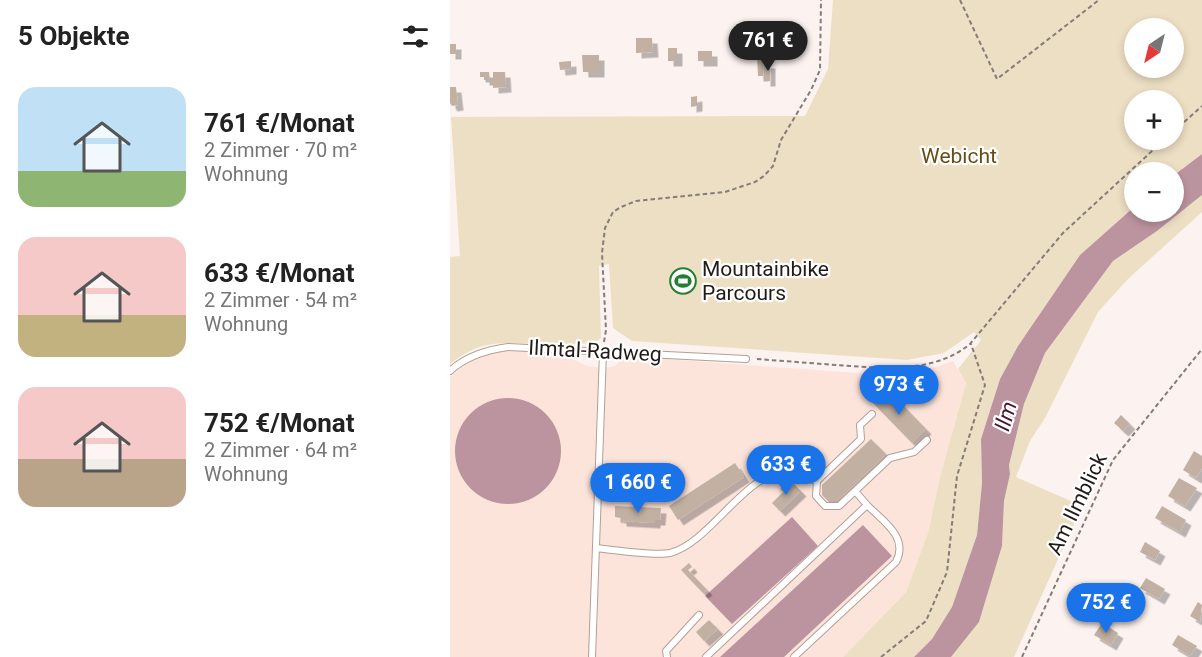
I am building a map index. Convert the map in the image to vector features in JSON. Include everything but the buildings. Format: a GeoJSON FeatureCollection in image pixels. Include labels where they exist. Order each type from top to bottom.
{"type":"FeatureCollection","features":[{"type":"Feature","properties":{"kind":"lane","name":"Ilmtal-Radweg"},"geometry":{"type":"LineString","coordinates":[[450,371],[459,363],[493,349],[526,347],[746,358]]}},
{"type":"Feature","properties":{"kind":"lane"},"geometry":{"type":"LineString","coordinates":[[592,657],[603,352]]}},
{"type":"Feature","properties":{"kind":"lane"},"geometry":{"type":"LineString","coordinates":[[872,414],[860,426],[861,439],[817,481],[816,496],[825,506],[839,506],[890,458],[914,452],[927,440]]}},
{"type":"Feature","properties":{"kind":"lane"},"geometry":{"type":"LineString","coordinates":[[596,548],[669,554],[689,545],[753,487],[771,474],[789,472],[817,481]]}},
{"type":"Feature","properties":{"kind":"lane"},"geometry":{"type":"LineString","coordinates":[[794,657],[896,562],[900,553],[896,534],[855,491]]}},
{"type":"Feature","properties":{"kind":"lane"},"geometry":{"type":"LineString","coordinates":[[706,657],[867,505]]}},
{"type":"Feature","properties":{"kind":"lane"},"geometry":{"type":"LineString","coordinates":[[668,657],[666,651],[699,615]]}},
{"type":"Feature","properties":{"kind":"path"},"geometry":{"type":"LineString","coordinates":[[603,352],[606,330],[602,253],[605,228],[613,213],[636,201],[725,192],[755,182],[764,176],[773,166],[781,140],[812,90],[820,70],[820,0]]}},
{"type":"Feature","properties":{"kind":"path"},"geometry":{"type":"LineString","coordinates":[[960,0],[997,79],[1099,0]]}},
{"type":"Feature","properties":{"kind":"path"},"geometry":{"type":"LineString","coordinates":[[1184,122],[1202,106]]}},
{"type":"Feature","properties":{"kind":"path"},"geometry":{"type":"LineString","coordinates":[[746,358],[896,367],[916,366],[950,357],[970,344],[1063,233],[1153,150]]}},
{"type":"Feature","properties":{"kind":"path"},"geometry":{"type":"LineString","coordinates":[[881,657],[926,621],[947,572],[957,476],[985,385],[970,344]]}},
{"type":"Feature","properties":{"kind":"path","name":"Am Ilmblick"},"geometry":{"type":"LineString","coordinates":[[1022,657],[1113,460],[1202,349]]}},
{"type":"Feature","properties":{"kind":"shaded area"},"geometry":{"type":"Polygon","coordinates":[[[502,351],[564,355],[587,366],[603,368],[615,366],[625,356],[884,375],[918,373],[953,361],[966,383],[940,477],[928,533],[906,592],[843,657],[450,657],[450,377],[484,354],[502,351]]]}},
{"type":"Feature","properties":{"kind":"green space","name":"Webicht"},"geometry":{"type":"Polygon","coordinates":[[[833,0],[1202,0],[1202,154],[1184,168],[1184,162],[1124,162],[1124,216],[1080,255],[1018,346],[1000,379],[981,439],[982,483],[977,535],[952,607],[932,639],[914,657],[843,657],[906,592],[928,533],[940,477],[966,383],[958,369],[981,340],[974,332],[944,353],[907,360],[632,341],[613,328],[609,264],[599,266],[601,338],[594,343],[494,344],[473,350],[450,364],[450,257],[460,256],[451,117],[805,116],[828,69],[833,0]]]}},
{"type":"Feature","properties":{"kind":"green space"},"geometry":{"type":"Polygon","coordinates":[[[1202,195],[1202,212],[1128,279],[1098,312],[1045,418],[1030,441],[1016,477],[1082,506],[1014,657],[951,657],[979,622],[1002,546],[1004,501],[1010,474],[1009,465],[1024,404],[1045,353],[1113,261],[1168,222],[1184,222],[1184,209],[1202,195]]]}},
{"type":"Feature","properties":{"kind":"water"},"geometry":{"type":"Polygon","coordinates":[[[1202,154],[1202,195],[1184,209],[1184,168],[1202,154]]]}},
{"type":"Feature","properties":{"kind":"water","name":"Ilm"},"geometry":{"type":"Polygon","coordinates":[[[1124,216],[1124,222],[1168,222],[1113,261],[1045,353],[1024,404],[1009,465],[1010,474],[1004,501],[1002,546],[979,622],[951,657],[914,657],[932,639],[952,607],[977,535],[982,483],[981,439],[1000,379],[1018,346],[1080,255],[1124,216]]]}},
{"type":"Feature","properties":{"kind":"water"},"geometry":{"type":"Polygon","coordinates":[[[508,398],[528,402],[545,414],[557,431],[561,451],[557,471],[545,488],[528,500],[508,504],[488,500],[471,488],[459,471],[455,451],[459,431],[471,414],[488,402],[508,398]]]}},
{"type":"Feature","properties":{"kind":"water"},"geometry":{"type":"Polygon","coordinates":[[[792,517],[818,546],[732,624],[705,596],[792,517]]]}},
{"type":"Feature","properties":{"kind":"water"},"geometry":{"type":"Polygon","coordinates":[[[863,525],[892,556],[784,657],[720,657],[863,525]]]}},
{"type":"Feature","properties":{"kind":"place","name":"Mountainbike Parcours"},"geometry":{"type":"Point","coordinates":[683,281]}}]}
